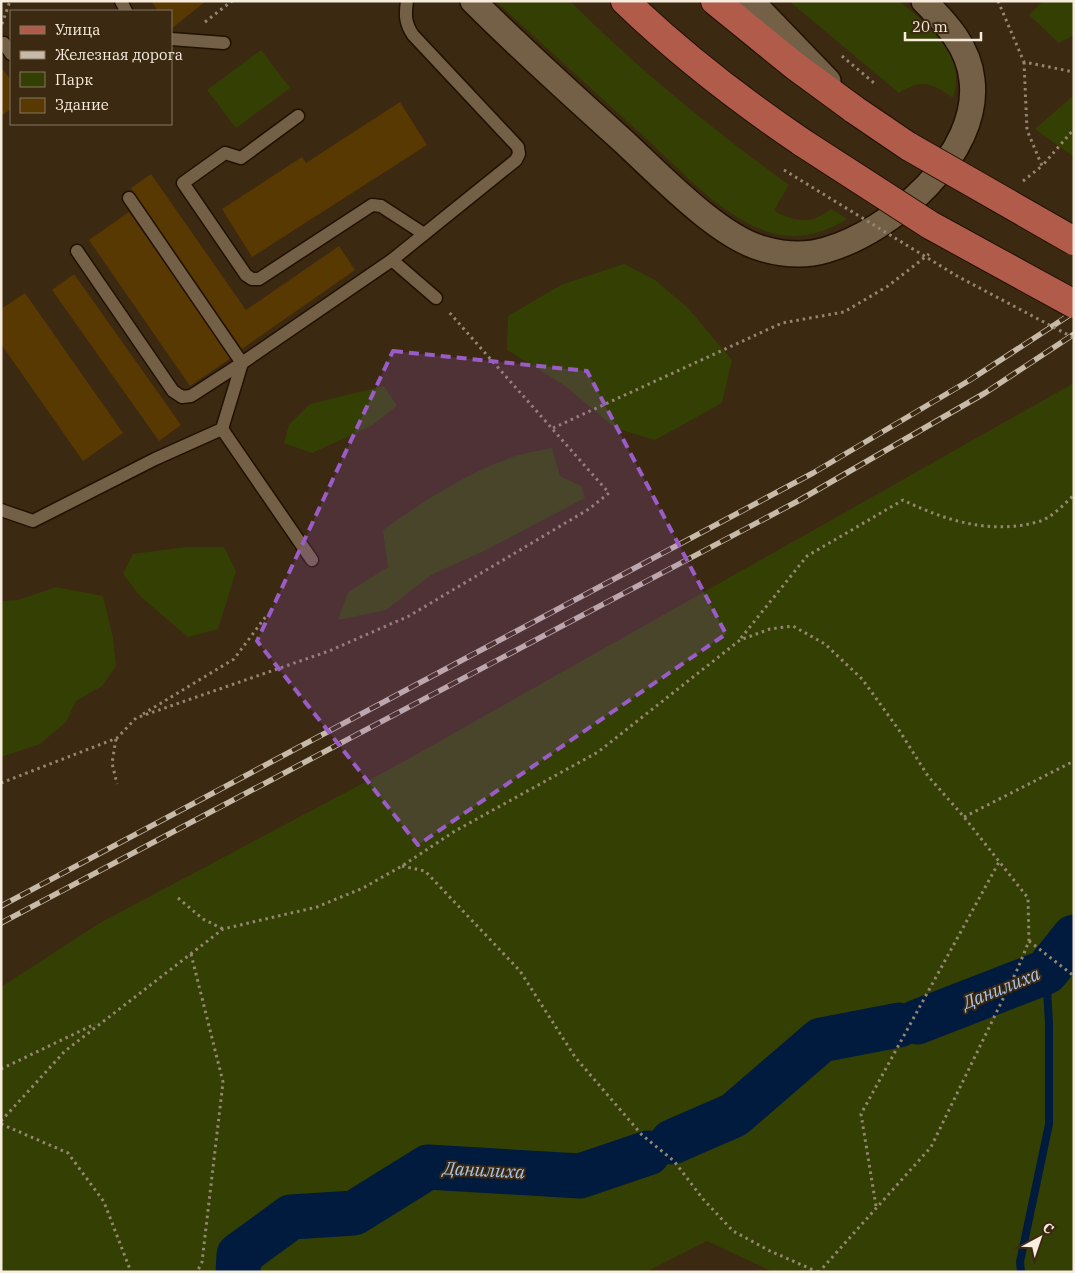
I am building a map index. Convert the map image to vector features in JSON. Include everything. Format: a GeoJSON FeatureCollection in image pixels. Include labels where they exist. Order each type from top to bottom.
{"type":"FeatureCollection","features":[{"type":"Feature","properties":{"kind":"main road"},"geometry":{"type":"LineString","coordinates":[[625,1],[682,54],[757,112],[930,225],[1074,304]]}},
{"type":"Feature","properties":{"kind":"main road"},"geometry":{"type":"LineString","coordinates":[[715,1],[795,66],[908,146],[1074,241]]}},
{"type":"Feature","properties":{"kind":"street"},"geometry":{"type":"LineString","coordinates":[[473,1],[694,206],[744,241],[762,249],[784,254],[799,254],[813,253],[842,244],[862,234],[894,213],[913,198],[933,178],[952,155],[965,132],[972,94],[972,79],[967,60],[950,28],[924,1]]}},
{"type":"Feature","properties":{"kind":"street"},"geometry":{"type":"LineString","coordinates":[[750,1],[855,110]]}},
{"type":"Feature","properties":{"kind":"lane"},"geometry":{"type":"LineString","coordinates":[[77,251],[173,391],[182,397],[190,396],[242,364],[392,260],[516,160],[520,154],[518,147],[406,26],[407,1]]}},
{"type":"Feature","properties":{"kind":"lane"},"geometry":{"type":"LineString","coordinates":[[172,39],[224,43]]}},
{"type":"Feature","properties":{"kind":"lane"},"geometry":{"type":"LineString","coordinates":[[1,45],[4,43],[10,52]]}},
{"type":"Feature","properties":{"kind":"lane"},"geometry":{"type":"LineString","coordinates":[[298,116],[241,158],[225,153],[183,183],[246,275],[252,279],[259,279],[372,205],[381,206],[424,234]]}},
{"type":"Feature","properties":{"kind":"lane"},"geometry":{"type":"LineString","coordinates":[[129,198],[242,364]]}},
{"type":"Feature","properties":{"kind":"lane"},"geometry":{"type":"LineString","coordinates":[[392,260],[436,298]]}},
{"type":"Feature","properties":{"kind":"lane"},"geometry":{"type":"LineString","coordinates":[[1,510],[33,521],[155,459],[222,428],[242,364]]}},
{"type":"Feature","properties":{"kind":"lane"},"geometry":{"type":"LineString","coordinates":[[222,428],[312,560]]}},
{"type":"Feature","properties":{"kind":"path"},"geometry":{"type":"LineString","coordinates":[[1,27],[10,1]]}},
{"type":"Feature","properties":{"kind":"path"},"geometry":{"type":"LineString","coordinates":[[998,1],[1024,62],[1027,130],[1042,166]]}},
{"type":"Feature","properties":{"kind":"path"},"geometry":{"type":"LineString","coordinates":[[1024,62],[1074,72]]}},
{"type":"Feature","properties":{"kind":"path"},"geometry":{"type":"LineString","coordinates":[[1019,184],[1042,166],[1074,129]]}},
{"type":"Feature","properties":{"kind":"path"},"geometry":{"type":"LineString","coordinates":[[553,428],[782,323],[844,312],[888,286],[934,250]]}},
{"type":"Feature","properties":{"kind":"path"},"geometry":{"type":"LineString","coordinates":[[136,718],[329,651],[409,616],[590,509],[608,493],[553,428],[436,298]]}},
{"type":"Feature","properties":{"kind":"path"},"geometry":{"type":"LineString","coordinates":[[131,1272],[104,1202],[68,1153],[1,1123],[65,1051],[100,1022],[223,929],[317,906],[363,888],[402,866],[455,831],[598,752],[740,640],[807,556],[903,500],[932,514],[964,524],[1002,527],[1038,522],[1056,512],[1074,495]]}},
{"type":"Feature","properties":{"kind":"path"},"geometry":{"type":"LineString","coordinates":[[1,783],[116,738],[136,718],[234,659],[267,614]]}},
{"type":"Feature","properties":{"kind":"path"},"geometry":{"type":"LineString","coordinates":[[402,866],[425,871],[520,972],[575,1057],[642,1135],[674,1160],[703,1200],[733,1231],[770,1251],[818,1272],[931,1147],[1018,968],[1029,941],[1028,898],[964,816],[928,776],[899,730],[862,679],[825,644],[793,626],[770,629],[740,640]]}},
{"type":"Feature","properties":{"kind":"path"},"geometry":{"type":"LineString","coordinates":[[116,738],[112,763],[117,784]]}},
{"type":"Feature","properties":{"kind":"path"},"geometry":{"type":"LineString","coordinates":[[964,816],[1074,761]]}},
{"type":"Feature","properties":{"kind":"path"},"geometry":{"type":"LineString","coordinates":[[876,1206],[861,1114],[999,862]]}},
{"type":"Feature","properties":{"kind":"path"},"geometry":{"type":"LineString","coordinates":[[178,898],[204,919],[223,929]]}},
{"type":"Feature","properties":{"kind":"path"},"geometry":{"type":"LineString","coordinates":[[1029,941],[1074,976]]}},
{"type":"Feature","properties":{"kind":"path"},"geometry":{"type":"LineString","coordinates":[[191,954],[223,1082],[202,1262],[197,1272]]}},
{"type":"Feature","properties":{"kind":"path"},"geometry":{"type":"LineString","coordinates":[[1,1069],[100,1022]]}},
{"type":"Feature","properties":{"kind":"highlighted area"},"geometry":{"type":"Polygon","coordinates":[[[393,351],[587,371],[726,634],[418,845],[257,641],[393,351]]]}},
{"type":"Feature","properties":{"kind":"green space"},"geometry":{"type":"Polygon","coordinates":[[[500,1],[570,1],[622,51],[676,98],[789,185],[774,210],[793,219],[806,220],[818,217],[831,209],[847,219],[826,230],[794,236],[771,233],[760,229],[730,212],[715,202],[688,178],[498,3],[500,1]]]}},
{"type":"Feature","properties":{"kind":"green space"},"geometry":{"type":"Polygon","coordinates":[[[789,1],[899,1],[933,31],[950,55],[955,68],[956,83],[953,98],[927,84],[914,85],[899,93],[789,1]]]}},
{"type":"Feature","properties":{"kind":"green space"},"geometry":{"type":"Polygon","coordinates":[[[1043,1],[1074,1],[1074,35],[1059,43],[1029,15],[1043,1]]]}},
{"type":"Feature","properties":{"kind":"green space"},"geometry":{"type":"Polygon","coordinates":[[[261,50],[290,88],[236,128],[207,90],[261,50]]]}},
{"type":"Feature","properties":{"kind":"green space"},"geometry":{"type":"Polygon","coordinates":[[[1074,95],[1074,157],[1035,129],[1074,95]]]}},
{"type":"Feature","properties":{"kind":"green space"},"geometry":{"type":"Polygon","coordinates":[[[624,264],[655,280],[688,308],[732,360],[722,403],[655,440],[615,428],[564,385],[507,350],[508,316],[561,285],[624,264]]]}},
{"type":"Feature","properties":{"kind":"green space"},"geometry":{"type":"Polygon","coordinates":[[[1074,383],[1074,1272],[773,1272],[707,1241],[646,1272],[1,1272],[1,987],[98,924],[401,763],[1074,383]]]}},
{"type":"Feature","properties":{"kind":"green space"},"geometry":{"type":"Polygon","coordinates":[[[384,386],[397,406],[371,426],[312,453],[284,443],[289,425],[310,404],[384,386]]]}},
{"type":"Feature","properties":{"kind":"green space"},"geometry":{"type":"Polygon","coordinates":[[[552,448],[560,476],[581,486],[585,498],[486,550],[431,575],[386,610],[338,620],[348,592],[388,567],[383,530],[428,500],[474,473],[512,457],[552,448]]]}},
{"type":"Feature","properties":{"kind":"green space"},"geometry":{"type":"Polygon","coordinates":[[[186,547],[224,547],[236,571],[218,629],[188,637],[141,597],[123,574],[133,554],[186,547]]]}},
{"type":"Feature","properties":{"kind":"green space"},"geometry":{"type":"Polygon","coordinates":[[[56,587],[103,596],[113,638],[116,666],[102,686],[76,701],[66,722],[40,744],[1,757],[1,601],[18,600],[56,587]]]}},
{"type":"Feature","properties":{"kind":"building"},"geometry":{"type":"Polygon","coordinates":[[[151,1],[206,1],[172,28],[172,10],[157,10],[151,1]]]}},
{"type":"Feature","properties":{"kind":"building"},"geometry":{"type":"Polygon","coordinates":[[[1,67],[10,79],[10,110],[1,116],[1,67]]]}},
{"type":"Feature","properties":{"kind":"building"},"geometry":{"type":"Polygon","coordinates":[[[400,102],[427,145],[252,257],[222,209],[302,157],[306,163],[400,102]]]}},
{"type":"Feature","properties":{"kind":"building"},"geometry":{"type":"Polygon","coordinates":[[[151,174],[246,310],[339,246],[355,270],[242,349],[131,188],[151,174]]]}},
{"type":"Feature","properties":{"kind":"building"},"geometry":{"type":"Polygon","coordinates":[[[129,212],[231,358],[190,386],[89,240],[129,212]]]}},
{"type":"Feature","properties":{"kind":"building"},"geometry":{"type":"Polygon","coordinates":[[[74,274],[181,425],[159,441],[52,290],[74,274]]]}},
{"type":"Feature","properties":{"kind":"building"},"geometry":{"type":"Polygon","coordinates":[[[25,293],[123,433],[83,461],[1,344],[1,309],[25,293]]]}},
{"type":"Feature","properties":{"kind":"waterway","name":"Данилиха"},"geometry":{"type":"LineString","coordinates":[[917,1022],[1046,972],[1074,937]]}},
{"type":"Feature","properties":{"kind":"waterway"},"geometry":{"type":"LineString","coordinates":[[1021,1272],[1020,1262],[1049,1124],[1049,1023],[1046,972]]}},
{"type":"Feature","properties":{"kind":"waterway","name":"Данилиха"},"geometry":{"type":"LineString","coordinates":[[672,1142],[734,1115],[821,1040],[899,1025]]}},
{"type":"Feature","properties":{"kind":"waterway","name":"Данилиха"},"geometry":{"type":"LineString","coordinates":[[238,1272],[239,1255],[291,1217],[354,1213],[428,1167],[580,1176],[648,1153]]}},
{"type":"Feature","properties":{"kind":"railway"},"geometry":{"type":"LineString","coordinates":[[1,906],[813,473],[970,380],[1074,312]]}},
{"type":"Feature","properties":{"kind":"railway"},"geometry":{"type":"LineString","coordinates":[[1,923],[798,501],[985,393],[1074,334]]}}]}
